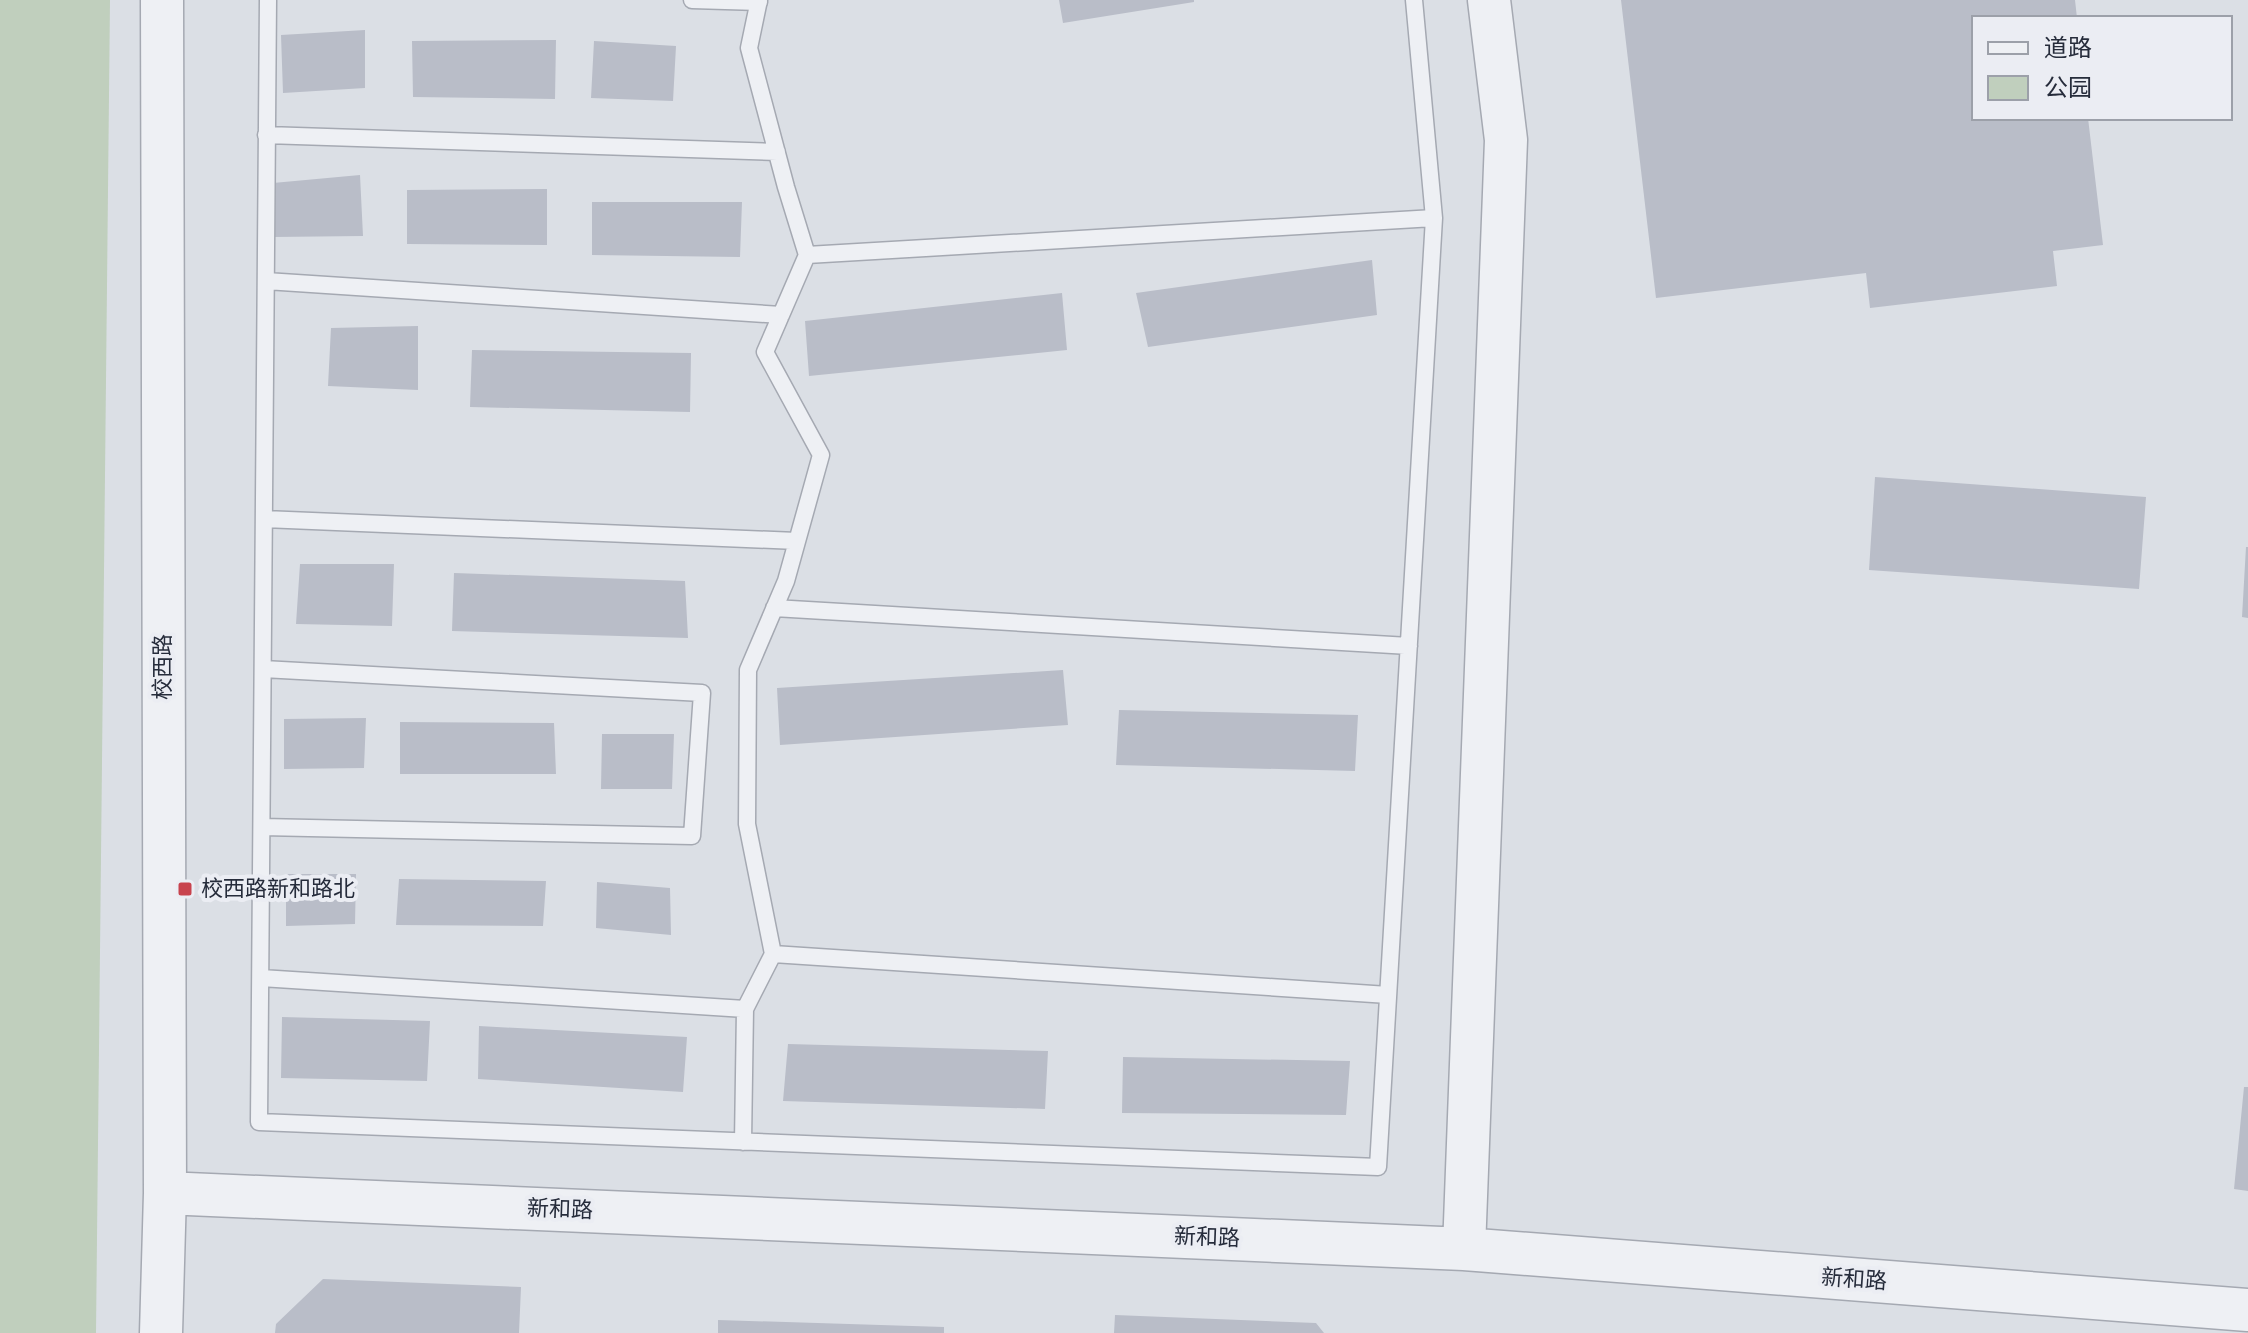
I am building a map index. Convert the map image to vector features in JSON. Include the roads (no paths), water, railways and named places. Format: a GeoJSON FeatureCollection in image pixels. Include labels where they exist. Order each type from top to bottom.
{"type":"FeatureCollection","features":[{"type":"Feature","properties":{"kind":"street","name":"校西路"},"geometry":{"type":"LineString","coordinates":[[161,1333],[165,1193],[162,0]]}},
{"type":"Feature","properties":{"kind":"street"},"geometry":{"type":"LineString","coordinates":[[1464,1249],[1506,140],[1489,0]]}},
{"type":"Feature","properties":{"kind":"street","name":"新和路"},"geometry":{"type":"LineString","coordinates":[[165,1193],[1464,1249],[2248,1310]]}},
{"type":"Feature","properties":{"kind":"lane"},"geometry":{"type":"LineString","coordinates":[[268,0],[259,1122],[1378,1167],[1434,218],[1414,0]]}},
{"type":"Feature","properties":{"kind":"lane"},"geometry":{"type":"LineString","coordinates":[[692,0],[759,1],[749,48],[807,255],[765,352],[821,455],[786,581],[748,670],[747,824],[773,954],[745,1009],[743,1142]]}},
{"type":"Feature","properties":{"kind":"lane"},"geometry":{"type":"LineString","coordinates":[[266,135],[777,152]]}},
{"type":"Feature","properties":{"kind":"lane"},"geometry":{"type":"LineString","coordinates":[[807,255],[1434,218]]}},
{"type":"Feature","properties":{"kind":"lane"},"geometry":{"type":"LineString","coordinates":[[266,281],[781,315]]}},
{"type":"Feature","properties":{"kind":"lane"},"geometry":{"type":"LineString","coordinates":[[264,519],[797,541]]}},
{"type":"Feature","properties":{"kind":"lane"},"geometry":{"type":"LineString","coordinates":[[774,608],[1409,646]]}},
{"type":"Feature","properties":{"kind":"lane"},"geometry":{"type":"LineString","coordinates":[[262,827],[692,836],[702,693],[263,669]]}},
{"type":"Feature","properties":{"kind":"lane"},"geometry":{"type":"LineString","coordinates":[[773,954],[1388,995]]}},
{"type":"Feature","properties":{"kind":"lane"},"geometry":{"type":"LineString","coordinates":[[261,978],[745,1009]]}},
{"type":"Feature","properties":{"kind":"place","name":"校西路新和路北"},"geometry":{"type":"Point","coordinates":[185,889]}}]}
